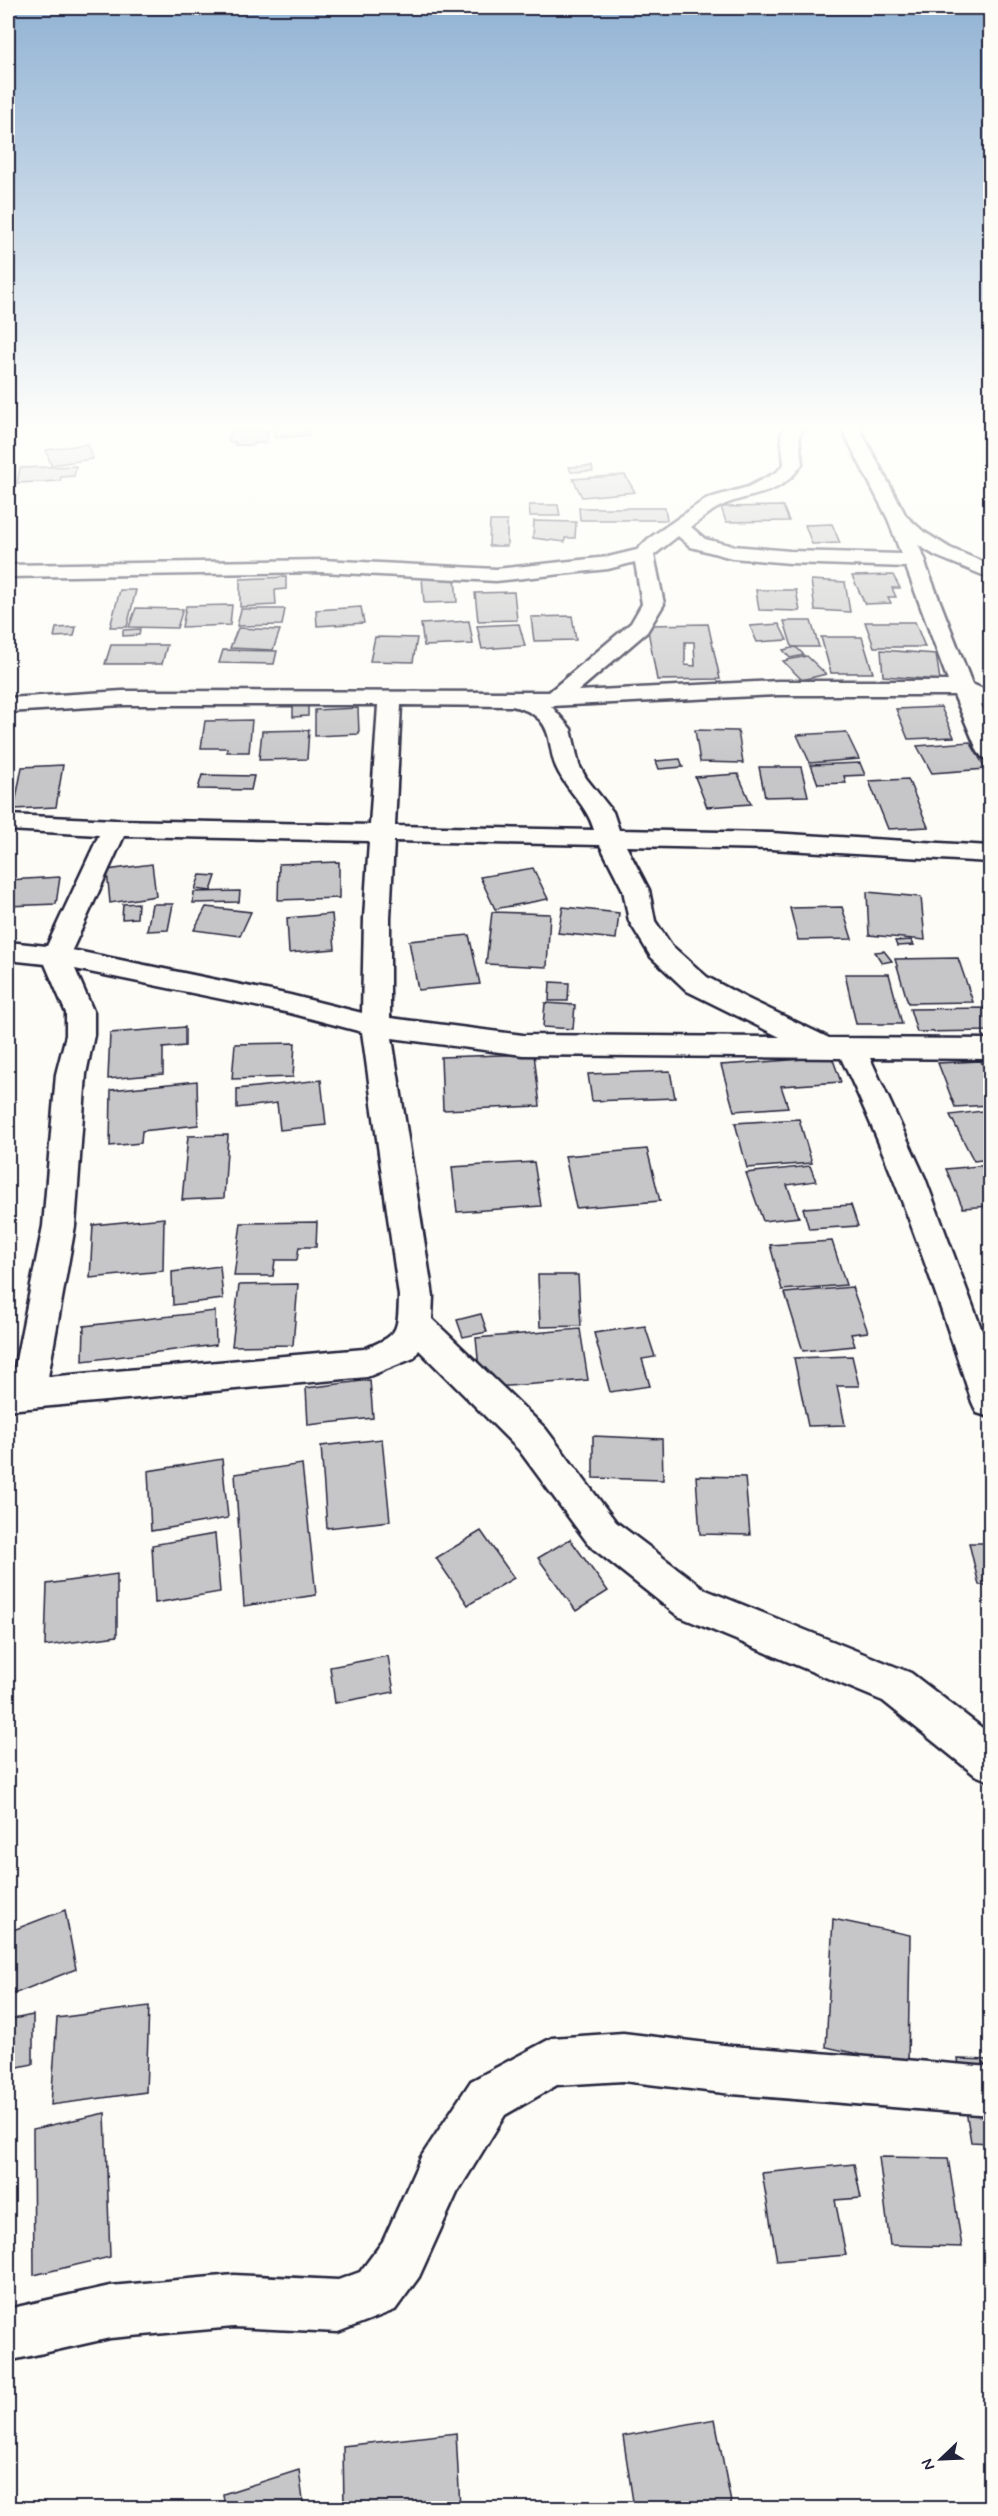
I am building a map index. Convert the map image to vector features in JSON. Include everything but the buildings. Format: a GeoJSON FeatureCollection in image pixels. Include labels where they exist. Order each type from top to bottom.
{"type":"FeatureCollection","features":[{"type":"Feature","properties":{"kind":"street"},"geometry":{"type":"LineString","coordinates":[[8,571],[322,566],[496,574],[608,563],[644,554],[659,540]]}},
{"type":"Feature","properties":{"kind":"street"},"geometry":{"type":"LineString","coordinates":[[695,540],[732,552],[790,557],[916,561]]}},
{"type":"Feature","properties":{"kind":"street"},"geometry":{"type":"LineString","coordinates":[[907,540],[962,688],[986,729],[990,752]]}},
{"type":"Feature","properties":{"kind":"street"},"geometry":{"type":"LineString","coordinates":[[924,540],[943,552],[990,573]]}},
{"type":"Feature","properties":{"kind":"street"},"geometry":{"type":"LineString","coordinates":[[555,699],[604,654],[639,627],[653,604],[644,554]]}},
{"type":"Feature","properties":{"kind":"street"},"geometry":{"type":"LineString","coordinates":[[8,705],[123,698],[555,699],[778,688],[962,688],[990,699]]}},
{"type":"Feature","properties":{"kind":"street"},"geometry":{"type":"LineString","coordinates":[[115,828],[56,956],[80,1013],[80,1035],[71,1074],[59,1226],[17,1394],[367,1363],[402,1348],[415,1324],[416,1296],[376,1026],[377,918],[390,699]]}},
{"type":"Feature","properties":{"kind":"street"},"geometry":{"type":"LineString","coordinates":[[515,699],[534,704],[547,714],[559,729],[567,765],[575,780],[601,812],[609,838],[636,890],[642,921],[661,951],[697,984],[736,1005],[840,1048],[882,1110],[948,1276],[990,1402]]}},
{"type":"Feature","properties":{"kind":"street"},"geometry":{"type":"LineString","coordinates":[[8,822],[115,828],[771,841],[990,854]]}},
{"type":"Feature","properties":{"kind":"street"},"geometry":{"type":"LineString","coordinates":[[8,951],[56,956],[290,1004],[376,1026],[523,1045],[990,1049]]}},
{"type":"Feature","properties":{"kind":"street"},"geometry":{"type":"LineString","coordinates":[[415,1324],[532,1439],[603,1534],[692,1603],[897,1687],[990,1760]]}},
{"type":"Feature","properties":{"kind":"street"},"geometry":{"type":"LineString","coordinates":[[8,2335],[110,2312],[234,2301],[338,2306],[377,2292],[401,2259],[439,2175],[488,2098],[552,2062],[623,2057],[732,2070],[990,2091]]}}]}
